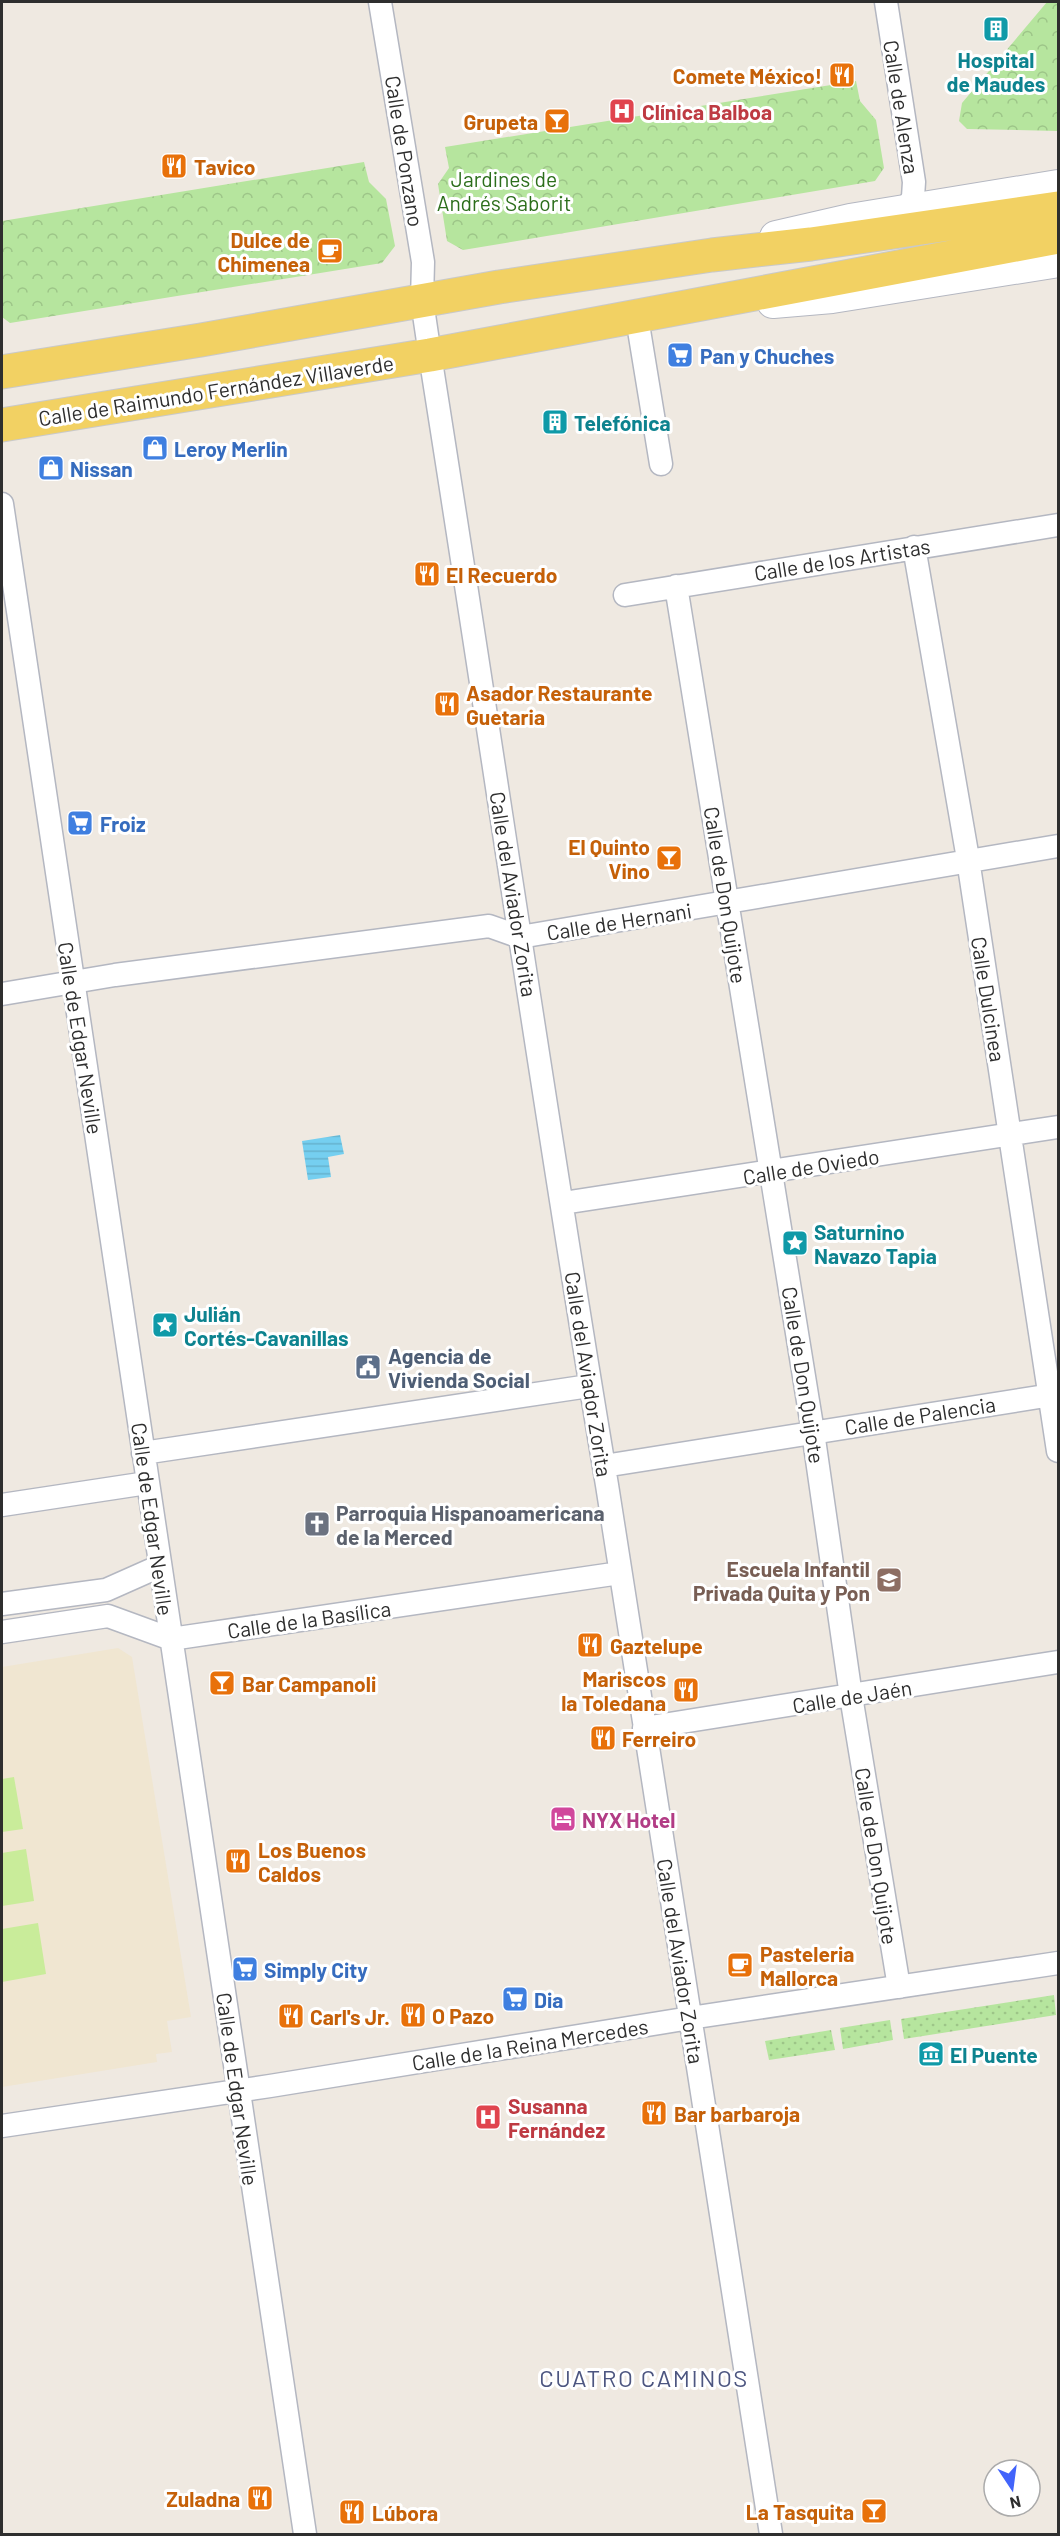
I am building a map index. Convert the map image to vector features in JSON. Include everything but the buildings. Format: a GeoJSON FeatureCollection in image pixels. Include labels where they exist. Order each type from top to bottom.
{"type":"FeatureCollection","features":[{"type":"Feature","properties":{"kind":"main road"},"geometry":{"type":"LineString","coordinates":[[2,372],[500,287],[712,255],[810,244],[1059,208]]}},
{"type":"Feature","properties":{"kind":"main road","name":"Calle de Raimundo Fernández Villaverde"},"geometry":{"type":"LineString","coordinates":[[2,425],[430,355],[718,303],[907,264],[1059,237]]}},
{"type":"Feature","properties":{"kind":"street","name":"Calle de Ponzano"},"geometry":{"type":"LineString","coordinates":[[380,2],[423,261],[423,301]]}},
{"type":"Feature","properties":{"kind":"street","name":"Calle de Alenza"},"geometry":{"type":"LineString","coordinates":[[885,2],[914,182],[914,197],[906,211]]}},
{"type":"Feature","properties":{"kind":"street"},"geometry":{"type":"LineString","coordinates":[[712,255],[818,226],[1059,186]]}},
{"type":"Feature","properties":{"kind":"street","name":"Calle de Raimundo Fernández Villaverde"},"geometry":{"type":"LineString","coordinates":[[718,303],[812,300],[1059,261]]}},
{"type":"Feature","properties":{"kind":"street"},"geometry":{"type":"LineString","coordinates":[[423,301],[430,355]]}},
{"type":"Feature","properties":{"kind":"street"},"geometry":{"type":"LineString","coordinates":[[637,318],[661,464]]}},
{"type":"Feature","properties":{"kind":"street","name":"Calle del Aviador Zorita"},"geometry":{"type":"LineString","coordinates":[[430,355],[563,1203],[589,1386],[604,1466],[771,2535]]}},
{"type":"Feature","properties":{"kind":"street","name":"Calle de Edgar Neville"},"geometry":{"type":"LineString","coordinates":[[2,504],[305,2535]]}},
{"type":"Feature","properties":{"kind":"street","name":"Calle de los Artistas"},"geometry":{"type":"LineString","coordinates":[[625,595],[1059,525]]}},
{"type":"Feature","properties":{"kind":"street","name":"Calle Dulcinea"},"geometry":{"type":"LineString","coordinates":[[914,547],[968,862],[1010,1135],[1054,1394],[1059,1451]]}},
{"type":"Feature","properties":{"kind":"street","name":"Calle de Don Quijote"},"geometry":{"type":"LineString","coordinates":[[676,586],[772,1173],[813,1432],[851,1696],[899,1987]]}},
{"type":"Feature","properties":{"kind":"street","name":"Calle de Hernani"},"geometry":{"type":"LineString","coordinates":[[2,994],[73,982],[489,926],[520,937],[1059,846]]}},
{"type":"Feature","properties":{"kind":"street","name":"Calle de Oviedo"},"geometry":{"type":"LineString","coordinates":[[563,1203],[772,1173],[1059,1127]]}},
{"type":"Feature","properties":{"kind":"street"},"geometry":{"type":"LineString","coordinates":[[143,1453],[589,1386]]}},
{"type":"Feature","properties":{"kind":"street","name":"Calle de Palencia"},"geometry":{"type":"LineString","coordinates":[[604,1466],[1054,1394]]}},
{"type":"Feature","properties":{"kind":"street"},"geometry":{"type":"LineString","coordinates":[[2,1505],[147,1483]]}},
{"type":"Feature","properties":{"kind":"street"},"geometry":{"type":"LineString","coordinates":[[2,1604],[106,1590],[160,1566]]}},
{"type":"Feature","properties":{"kind":"street","name":"Calle de la Basílica"},"geometry":{"type":"LineString","coordinates":[[2,1632],[108,1616],[171,1640],[620,1573]]}},
{"type":"Feature","properties":{"kind":"street","name":"Calle de Jaén"},"geometry":{"type":"LineString","coordinates":[[644,1728],[1059,1662]]}},
{"type":"Feature","properties":{"kind":"street","name":"Calle de la Reina Mercedes"},"geometry":{"type":"LineString","coordinates":[[2,2126],[238,2091],[690,2018],[1059,1963]]}},
{"type":"Feature","properties":{"kind":"shaded area"},"geometry":{"type":"Polygon","coordinates":[[[118,1648],[132,1657],[191,2017],[167,2021],[172,2052],[156,2054],[157,2062],[2,2087],[2,1667],[118,1648]]]}},
{"type":"Feature","properties":{"kind":"green space"},"geometry":{"type":"Polygon","coordinates":[[[1047,2],[1058,2],[1058,131],[967,129],[959,121],[962,103],[1047,2]]]}},
{"type":"Feature","properties":{"kind":"green space","name":"Jardines de Andrés Saborit"},"geometry":{"type":"Polygon","coordinates":[[[856,81],[860,101],[876,120],[884,168],[875,181],[463,250],[447,241],[438,184],[449,168],[445,147],[856,81]]]}},
{"type":"Feature","properties":{"kind":"green space"},"geometry":{"type":"Polygon","coordinates":[[[364,162],[369,182],[386,199],[395,246],[382,263],[10,323],[2,317],[2,221],[364,162]]]}},
{"type":"Feature","properties":{"kind":"green space"},"geometry":{"type":"Polygon","coordinates":[[[14,1777],[23,1829],[2,1832],[2,1779],[14,1777]]]}},
{"type":"Feature","properties":{"kind":"green space"},"geometry":{"type":"Polygon","coordinates":[[[26,1849],[34,1901],[2,1906],[2,1853],[26,1849]]]}},
{"type":"Feature","properties":{"kind":"green space"},"geometry":{"type":"Polygon","coordinates":[[[38,1923],[46,1974],[2,1982],[2,1929],[38,1923]]]}},
{"type":"Feature","properties":{"kind":"green space"},"geometry":{"type":"Polygon","coordinates":[[[1054,1995],[1056,2015],[904,2039],[901,2019],[1054,1995]]]}},
{"type":"Feature","properties":{"kind":"green space"},"geometry":{"type":"Polygon","coordinates":[[[890,2020],[893,2040],[843,2049],[840,2028],[890,2020]]]}},
{"type":"Feature","properties":{"kind":"green space"},"geometry":{"type":"Polygon","coordinates":[[[831,2030],[835,2050],[769,2060],[765,2041],[831,2030]]]}},
{"type":"Feature","properties":{"kind":"water"},"geometry":{"type":"Polygon","coordinates":[[[340,1135],[344,1154],[328,1157],[331,1177],[308,1180],[302,1141],[340,1135]]]}},
{"type":"Feature","properties":{"kind":"place","name":"Hospital de Maudes"},"geometry":{"type":"Point","coordinates":[996,29]}},
{"type":"Feature","properties":{"kind":"place","name":"Comete México!"},"geometry":{"type":"Point","coordinates":[842,75]}},
{"type":"Feature","properties":{"kind":"place","name":"Clínica Balboa"},"geometry":{"type":"Point","coordinates":[622,111]}},
{"type":"Feature","properties":{"kind":"place","name":"Grupeta"},"geometry":{"type":"Point","coordinates":[557,121]}},
{"type":"Feature","properties":{"kind":"place","name":"Tavico"},"geometry":{"type":"Point","coordinates":[174,166]}},
{"type":"Feature","properties":{"kind":"place","name":"Dulce de Chimenea"},"geometry":{"type":"Point","coordinates":[330,251]}},
{"type":"Feature","properties":{"kind":"place","name":"Pan y Chuches"},"geometry":{"type":"Point","coordinates":[680,355]}},
{"type":"Feature","properties":{"kind":"place","name":"Telefónica"},"geometry":{"type":"Point","coordinates":[555,422]}},
{"type":"Feature","properties":{"kind":"place","name":"Leroy Merlin"},"geometry":{"type":"Point","coordinates":[155,448]}},
{"type":"Feature","properties":{"kind":"place","name":"Nissan"},"geometry":{"type":"Point","coordinates":[51,468]}},
{"type":"Feature","properties":{"kind":"place","name":"El Recuerdo"},"geometry":{"type":"Point","coordinates":[427,574]}},
{"type":"Feature","properties":{"kind":"place","name":"Asador Restaurante Guetaria"},"geometry":{"type":"Point","coordinates":[447,704]}},
{"type":"Feature","properties":{"kind":"place","name":"Froiz"},"geometry":{"type":"Point","coordinates":[80,823]}},
{"type":"Feature","properties":{"kind":"place","name":"El Quinto Vino"},"geometry":{"type":"Point","coordinates":[669,858]}},
{"type":"Feature","properties":{"kind":"place","name":"Saturnino Navazo Tapia"},"geometry":{"type":"Point","coordinates":[795,1243]}},
{"type":"Feature","properties":{"kind":"place","name":"Julián Cortés-Cavanillas"},"geometry":{"type":"Point","coordinates":[165,1325]}},
{"type":"Feature","properties":{"kind":"place","name":"Agencia de Vivienda Social"},"geometry":{"type":"Point","coordinates":[368,1367]}},
{"type":"Feature","properties":{"kind":"place","name":"Parroquia Hispanoamericana de la Merced"},"geometry":{"type":"Point","coordinates":[317,1524]}},
{"type":"Feature","properties":{"kind":"place","name":"Escuela Infantil Privada Quita y Pon"},"geometry":{"type":"Point","coordinates":[889,1580]}},
{"type":"Feature","properties":{"kind":"place","name":"Gaztelupe"},"geometry":{"type":"Point","coordinates":[590,1645]}},
{"type":"Feature","properties":{"kind":"place","name":"Bar Campanoli"},"geometry":{"type":"Point","coordinates":[222,1683]}},
{"type":"Feature","properties":{"kind":"place","name":"Mariscos la Toledana"},"geometry":{"type":"Point","coordinates":[686,1690]}},
{"type":"Feature","properties":{"kind":"place","name":"Ferreiro"},"geometry":{"type":"Point","coordinates":[603,1738]}},
{"type":"Feature","properties":{"kind":"place","name":"NYX Hotel"},"geometry":{"type":"Point","coordinates":[563,1819]}},
{"type":"Feature","properties":{"kind":"place","name":"Los Buenos Caldos"},"geometry":{"type":"Point","coordinates":[238,1861]}},
{"type":"Feature","properties":{"kind":"place","name":"Pasteleria Mallorca"},"geometry":{"type":"Point","coordinates":[740,1965]}},
{"type":"Feature","properties":{"kind":"place","name":"Simply City"},"geometry":{"type":"Point","coordinates":[245,1969]}},
{"type":"Feature","properties":{"kind":"place","name":"Dia"},"geometry":{"type":"Point","coordinates":[515,1999]}},
{"type":"Feature","properties":{"kind":"place","name":"O Pazo"},"geometry":{"type":"Point","coordinates":[413,2015]}},
{"type":"Feature","properties":{"kind":"place","name":"Carl's Jr."},"geometry":{"type":"Point","coordinates":[291,2016]}},
{"type":"Feature","properties":{"kind":"place","name":"El Puente"},"geometry":{"type":"Point","coordinates":[931,2054]}},
{"type":"Feature","properties":{"kind":"place","name":"Bar barbaroja"},"geometry":{"type":"Point","coordinates":[654,2113]}},
{"type":"Feature","properties":{"kind":"place","name":"Susanna Fernández"},"geometry":{"type":"Point","coordinates":[488,2117]}},
{"type":"Feature","properties":{"kind":"place","name":"Zuladna"},"geometry":{"type":"Point","coordinates":[260,2498]}},
{"type":"Feature","properties":{"kind":"place","name":"La Tasquita"},"geometry":{"type":"Point","coordinates":[874,2511]}},
{"type":"Feature","properties":{"kind":"place","name":"Lúbora"},"geometry":{"type":"Point","coordinates":[352,2512]}},
{"type":"Feature","properties":{"kind":"district","name":"CUATRO CAMINOS"},"geometry":{"type":"Point","coordinates":[644,2377]}}]}
